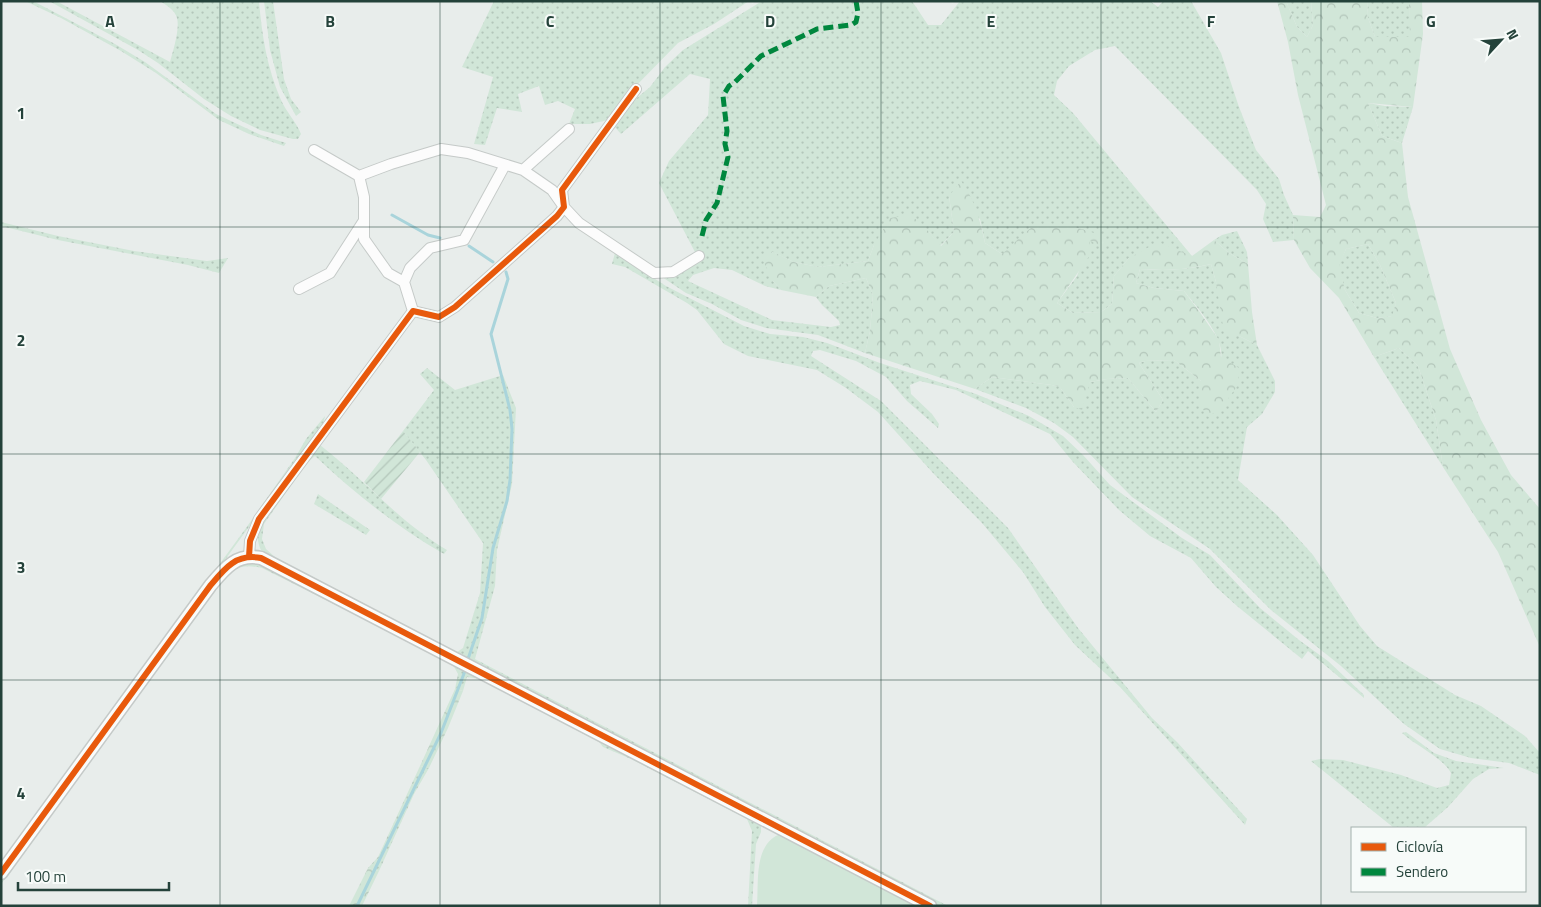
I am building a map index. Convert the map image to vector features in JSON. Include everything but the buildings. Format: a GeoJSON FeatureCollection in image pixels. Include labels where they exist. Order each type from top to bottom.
{"type":"FeatureCollection","features":[{"type":"Feature","properties":{"kind":"street"},"geometry":{"type":"LineString","coordinates":[[414,311],[440,317],[558,216],[564,207],[562,190],[636,89]]}},
{"type":"Feature","properties":{"kind":"street"},"geometry":{"type":"LineString","coordinates":[[523,170],[569,129]]}},
{"type":"Feature","properties":{"kind":"street"},"geometry":{"type":"LineString","coordinates":[[359,176],[441,149],[468,153],[523,170],[552,190],[579,223],[654,273],[673,272],[699,256]]}},
{"type":"Feature","properties":{"kind":"street"},"geometry":{"type":"LineString","coordinates":[[314,150],[359,176],[364,197],[364,239],[388,273],[404,282],[414,311]]}},
{"type":"Feature","properties":{"kind":"street"},"geometry":{"type":"LineString","coordinates":[[404,282],[410,268],[430,248],[464,240],[505,165]]}},
{"type":"Feature","properties":{"kind":"street"},"geometry":{"type":"LineString","coordinates":[[299,289],[330,273],[363,222]]}},
{"type":"Feature","properties":{"kind":"street"},"geometry":{"type":"LineString","coordinates":[[249,556],[250,541],[259,519],[414,311]]}},
{"type":"Feature","properties":{"kind":"street"},"geometry":{"type":"LineString","coordinates":[[1,873],[224,568],[240,558],[249,556],[261,558],[930,906]]}},
{"type":"Feature","properties":{"kind":"green space"},"geometry":{"type":"Polygon","coordinates":[[[25,1],[33,1],[115,44],[145,62],[216,114],[261,135],[286,143],[284,146],[249,134],[219,120],[156,73],[121,51],[61,18],[25,1]]]}},
{"type":"Feature","properties":{"kind":"green space"},"geometry":{"type":"Polygon","coordinates":[[[49,1],[58,2],[170,62],[178,23],[176,15],[172,10],[160,1],[259,1],[264,39],[272,76],[283,104],[301,134],[298,139],[293,139],[260,130],[231,116],[204,99],[138,50],[49,1]]]}},
{"type":"Feature","properties":{"kind":"green space"},"geometry":{"type":"Polygon","coordinates":[[[264,1],[273,1],[284,79],[291,99],[301,112],[296,116],[280,87],[270,50],[264,1]]]}},
{"type":"Feature","properties":{"kind":"green space"},"geometry":{"type":"Polygon","coordinates":[[[494,1],[749,1],[714,24],[678,43],[631,91],[608,120],[590,124],[569,124],[575,109],[558,101],[545,105],[539,86],[518,94],[522,112],[497,108],[485,145],[474,144],[493,77],[462,67],[494,1]]]}},
{"type":"Feature","properties":{"kind":"green space"},"geometry":{"type":"Polygon","coordinates":[[[762,1],[912,1],[928,25],[941,25],[960,1],[1150,1],[1158,7],[1163,1],[1191,1],[1221,53],[1256,150],[1279,179],[1293,215],[1294,240],[1273,242],[1263,219],[1266,204],[1257,190],[1115,46],[1095,50],[1069,66],[1057,81],[1054,95],[1073,113],[1192,256],[1129,258],[1114,276],[1112,304],[1101,312],[1073,313],[1057,303],[1077,276],[1090,241],[1106,237],[1002,254],[985,243],[980,219],[949,196],[954,232],[940,246],[929,232],[874,245],[868,261],[818,267],[794,262],[772,252],[773,281],[781,290],[765,286],[732,270],[714,268],[693,275],[688,281],[772,320],[831,327],[840,325],[839,321],[816,297],[829,286],[866,278],[873,295],[870,331],[865,353],[818,335],[766,328],[741,320],[712,304],[686,293],[662,277],[696,254],[659,183],[669,161],[708,115],[710,79],[690,74],[621,134],[613,125],[626,107],[650,87],[665,67],[683,50],[762,1]]]}},
{"type":"Feature","properties":{"kind":"green space"},"geometry":{"type":"Polygon","coordinates":[[[1277,1],[1286,1],[1297,27],[1307,37],[1313,25],[1311,1],[1368,1],[1367,15],[1375,37],[1410,37],[1409,1],[1422,1],[1423,34],[1413,107],[1368,103],[1382,136],[1402,143],[1408,197],[1450,349],[1481,420],[1511,475],[1540,509],[1539,645],[1498,552],[1443,467],[1436,420],[1418,366],[1399,348],[1374,357],[1339,298],[1310,268],[1294,240],[1293,215],[1320,217],[1326,205],[1298,95],[1288,42],[1277,1]],[[1368,244],[1346,249],[1339,266],[1345,290],[1359,313],[1377,318],[1392,316],[1396,303],[1380,265],[1368,244]]]}},
{"type":"Feature","properties":{"kind":"green space"},"geometry":{"type":"Polygon","coordinates":[[[1286,1],[1311,1],[1313,25],[1307,37],[1297,27],[1286,1]]]}},
{"type":"Feature","properties":{"kind":"green space"},"geometry":{"type":"Polygon","coordinates":[[[1368,1],[1409,1],[1411,37],[1375,37],[1367,15],[1368,1]]]}},
{"type":"Feature","properties":{"kind":"green space"},"geometry":{"type":"Polygon","coordinates":[[[1368,103],[1413,107],[1402,143],[1382,136],[1368,103]]]}},
{"type":"Feature","properties":{"kind":"green space"},"geometry":{"type":"Polygon","coordinates":[[[961,181],[970,195],[976,210],[985,243],[1002,254],[1027,231],[1038,225],[1058,224],[1106,238],[1103,247],[1090,241],[1090,255],[1057,303],[1073,313],[1101,312],[1112,304],[1114,276],[1129,258],[1158,242],[1192,256],[1214,240],[1229,253],[1248,264],[1257,345],[1239,336],[1224,333],[1216,282],[1211,264],[1176,270],[1140,269],[1136,283],[1154,288],[1184,291],[1219,340],[1221,357],[1239,368],[1238,385],[1222,407],[1208,417],[1201,406],[1201,381],[1174,360],[1139,363],[1163,400],[1156,412],[1128,378],[1090,382],[1082,410],[1074,407],[1059,386],[992,377],[975,389],[865,353],[870,331],[873,295],[866,278],[829,286],[816,297],[781,290],[773,281],[762,258],[773,252],[794,262],[818,267],[868,261],[874,245],[890,218],[911,215],[941,246],[954,232],[949,196],[961,181]]]}},
{"type":"Feature","properties":{"kind":"green space"},"geometry":{"type":"Polygon","coordinates":[[[1,222],[58,236],[134,251],[207,261],[228,258],[219,273],[188,265],[58,240],[1,226],[1,222]]]}},
{"type":"Feature","properties":{"kind":"green space"},"geometry":{"type":"Polygon","coordinates":[[[1237,231],[1247,252],[1248,264],[1229,253],[1214,240],[1222,235],[1237,231]]]}},
{"type":"Feature","properties":{"kind":"green space"},"geometry":{"type":"Polygon","coordinates":[[[1368,244],[1380,265],[1396,303],[1393,316],[1377,318],[1359,313],[1345,290],[1338,266],[1346,249],[1368,244]]]}},
{"type":"Feature","properties":{"kind":"green space"},"geometry":{"type":"Polygon","coordinates":[[[615,253],[666,286],[744,326],[770,334],[803,337],[827,343],[880,363],[976,394],[1029,416],[1063,436],[1110,485],[1182,538],[1210,555],[1260,608],[1328,661],[1364,695],[1364,698],[1308,651],[1302,659],[1216,587],[1191,558],[1150,536],[1119,510],[1073,462],[1050,434],[956,390],[920,381],[910,385],[911,394],[932,414],[939,424],[938,428],[907,401],[886,377],[856,361],[820,350],[813,351],[811,356],[881,401],[1008,528],[1078,628],[1152,718],[1177,742],[1247,819],[1245,825],[1120,687],[1075,645],[1045,607],[1023,572],[982,523],[933,473],[878,412],[846,388],[817,370],[748,356],[724,344],[697,310],[625,267],[612,264],[615,253]]]}},
{"type":"Feature","properties":{"kind":"green space"},"geometry":{"type":"Polygon","coordinates":[[[1211,264],[1216,282],[1239,336],[1257,345],[1275,381],[1275,392],[1262,414],[1247,427],[1238,480],[1277,515],[1313,555],[1360,626],[1377,646],[1455,695],[1481,706],[1525,736],[1540,753],[1540,775],[1509,763],[1471,758],[1440,749],[1404,724],[1341,666],[1271,610],[1210,549],[1132,497],[1073,437],[1054,423],[1026,408],[975,389],[992,377],[1059,386],[1074,407],[1090,382],[1128,378],[1156,412],[1163,400],[1139,363],[1174,360],[1201,381],[1201,406],[1221,358],[1219,341],[1202,314],[1184,291],[1154,288],[1136,283],[1140,269],[1176,270],[1211,264]]]}},
{"type":"Feature","properties":{"kind":"green space"},"geometry":{"type":"Polygon","coordinates":[[[1399,348],[1418,366],[1436,420],[1443,467],[1374,357],[1399,348]]]}},
{"type":"Feature","properties":{"kind":"green space"},"geometry":{"type":"Polygon","coordinates":[[[427,368],[455,390],[503,375],[516,408],[512,484],[497,550],[495,586],[475,659],[948,906],[939,906],[262,552],[258,539],[259,525],[320,445],[413,527],[447,550],[444,554],[393,521],[345,483],[315,456],[306,464],[264,524],[262,539],[266,549],[276,558],[457,652],[463,648],[480,593],[483,543],[426,460],[403,431],[434,390],[420,374],[427,368]]]}},
{"type":"Feature","properties":{"kind":"green space"},"geometry":{"type":"Polygon","coordinates":[[[325,416],[323,425],[313,439],[1,867],[1,862],[246,528],[306,439],[325,416]]]}},
{"type":"Feature","properties":{"kind":"green space"},"geometry":{"type":"Polygon","coordinates":[[[403,431],[420,452],[381,499],[364,482],[403,431]]]}},
{"type":"Feature","properties":{"kind":"green space"},"geometry":{"type":"Polygon","coordinates":[[[318,494],[370,530],[366,535],[314,504],[318,494]]]}},
{"type":"Feature","properties":{"kind":"green space"},"geometry":{"type":"Polygon","coordinates":[[[253,562],[266,565],[761,825],[761,832],[756,844],[752,906],[748,906],[752,831],[747,819],[631,759],[603,747],[599,742],[480,679],[467,677],[463,691],[455,689],[458,674],[452,663],[262,568],[250,566],[236,569],[223,580],[1,884],[1,878],[209,593],[232,567],[253,562]]]}},
{"type":"Feature","properties":{"kind":"green space"},"geometry":{"type":"Polygon","coordinates":[[[455,689],[463,691],[448,728],[429,768],[420,766],[455,689]]]}},
{"type":"Feature","properties":{"kind":"green space"},"geometry":{"type":"Polygon","coordinates":[[[1406,732],[1434,753],[1456,761],[1504,768],[1489,769],[1473,779],[1448,807],[1425,827],[1393,827],[1311,761],[1320,759],[1343,760],[1401,775],[1437,788],[1449,785],[1451,773],[1447,767],[1402,733],[1406,732]]]}},
{"type":"Feature","properties":{"kind":"green space"},"geometry":{"type":"Polygon","coordinates":[[[420,766],[429,768],[414,794],[379,871],[368,868],[378,857],[420,766]]]}},
{"type":"Feature","properties":{"kind":"green space"},"geometry":{"type":"Polygon","coordinates":[[[783,833],[922,906],[757,906],[758,874],[762,853],[773,838],[783,833]]]}},
{"type":"Feature","properties":{"kind":"green space"},"geometry":{"type":"Polygon","coordinates":[[[368,868],[379,871],[362,906],[349,906],[368,868]]]}},
{"type":"Feature","properties":{"kind":"waterway"},"geometry":{"type":"LineString","coordinates":[[392,215],[428,235],[440,238]]}},
{"type":"Feature","properties":{"kind":"waterway"},"geometry":{"type":"LineString","coordinates":[[469,246],[493,262]]}},
{"type":"Feature","properties":{"kind":"waterway"},"geometry":{"type":"LineString","coordinates":[[468,659],[482,618],[493,548],[507,501],[510,480],[512,429],[510,410],[491,334],[508,279],[506,272]]}},
{"type":"Feature","properties":{"kind":"waterway"},"geometry":{"type":"LineString","coordinates":[[357,906],[441,733],[465,671]]}},
{"type":"Feature","properties":{"kind":"marked path"},"geometry":{"type":"LineString","coordinates":[[702,236],[706,220],[717,203],[728,157],[725,144],[727,131],[723,96],[729,86],[761,56],[817,29],[851,25],[856,22],[858,13],[856,1]]}},
{"type":"Feature","properties":{"kind":"cycle path"},"geometry":{"type":"LineString","coordinates":[[249,557],[250,541],[259,519],[413,311],[439,317],[455,307],[557,216],[564,207],[562,190],[636,89]]}},
{"type":"Feature","properties":{"kind":"cycle path"},"geometry":{"type":"LineString","coordinates":[[1,873],[210,586],[231,564],[238,560],[252,557],[261,558],[930,906]]}}]}
